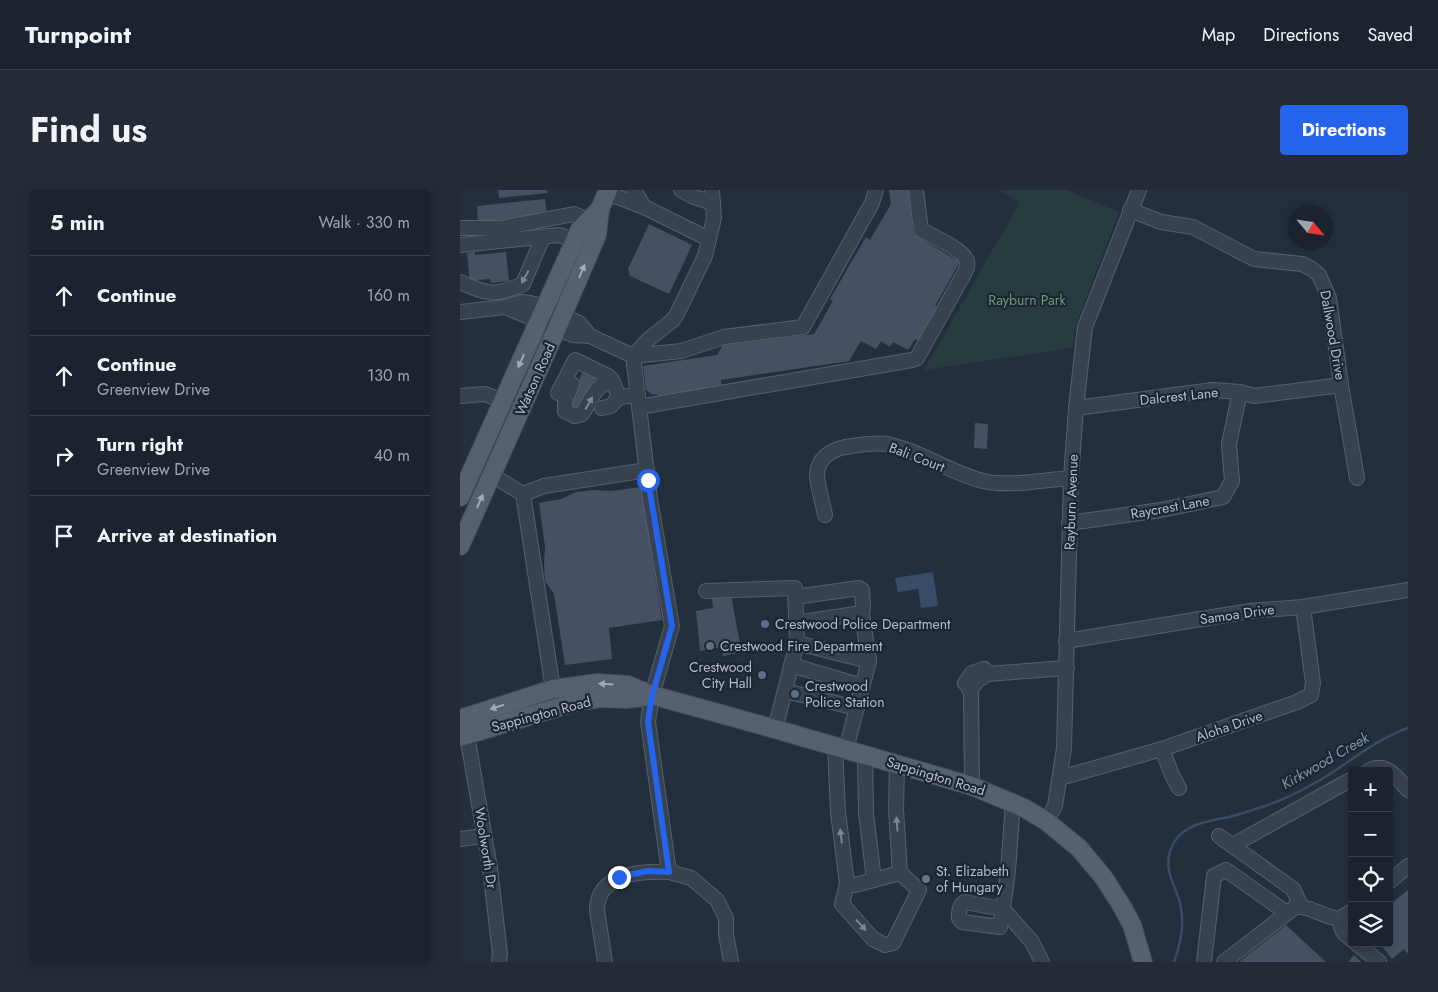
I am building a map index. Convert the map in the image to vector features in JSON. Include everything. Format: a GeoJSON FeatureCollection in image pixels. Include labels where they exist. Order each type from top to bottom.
{"type":"FeatureCollection","features":[{"type":"Feature","properties":{"kind":"main road","name":"Watson Road"},"geometry":{"type":"LineString","coordinates":[[461,494],[580,229],[601,203]]}},
{"type":"Feature","properties":{"kind":"main road","name":"Watson Road"},"geometry":{"type":"LineString","coordinates":[[460,546],[597,235],[601,203]]}},
{"type":"Feature","properties":{"kind":"main road","name":"Sappington Road"},"geometry":{"type":"LineString","coordinates":[[465,729],[553,690],[598,683],[628,685],[652,696],[775,728],[972,786],[1013,802],[1046,821],[1079,848],[1104,878],[1132,924],[1143,962]]}},
{"type":"Feature","properties":{"kind":"main road","name":"Sappington Road"},"geometry":{"type":"LineString","coordinates":[[465,729],[579,701],[652,696]]}},
{"type":"Feature","properties":{"kind":"street"},"geometry":{"type":"LineString","coordinates":[[634,190],[644,207]]}},
{"type":"Feature","properties":{"kind":"street"},"geometry":{"type":"LineString","coordinates":[[667,314],[714,218],[712,197],[694,197],[680,190]]}},
{"type":"Feature","properties":{"kind":"street"},"geometry":{"type":"LineString","coordinates":[[460,312],[506,308],[542,314],[560,322],[579,324],[590,336],[633,356],[681,351],[724,337],[803,327],[872,203],[876,190]]}},
{"type":"Feature","properties":{"kind":"street"},"geometry":{"type":"LineString","coordinates":[[619,397],[639,401],[902,362],[917,358],[968,266],[962,253],[921,230],[916,190]]}},
{"type":"Feature","properties":{"kind":"street","name":"Rayburn Avenue"},"geometry":{"type":"LineString","coordinates":[[1046,821],[1054,806],[1064,748],[1070,478],[1085,327],[1139,190]]}},
{"type":"Feature","properties":{"kind":"street"},"geometry":{"type":"LineString","coordinates":[[460,228],[500,228],[574,214],[601,203],[644,207],[705,237]]}},
{"type":"Feature","properties":{"kind":"street","name":"Dallwood Drive"},"geometry":{"type":"LineString","coordinates":[[1130,210],[1161,222],[1193,227],[1254,259],[1302,264],[1312,269],[1323,282],[1330,298],[1341,385],[1357,478]]}},
{"type":"Feature","properties":{"kind":"street"},"geometry":{"type":"LineString","coordinates":[[460,245],[558,235],[576,240]]}},
{"type":"Feature","properties":{"kind":"street"},"geometry":{"type":"LineString","coordinates":[[460,282],[486,293],[508,290],[523,284],[543,237]]}},
{"type":"Feature","properties":{"kind":"street"},"geometry":{"type":"LineString","coordinates":[[633,356],[650,338],[673,320],[677,314],[705,256],[705,237]]}},
{"type":"Feature","properties":{"kind":"street"},"geometry":{"type":"LineString","coordinates":[[486,293],[488,309]]}},
{"type":"Feature","properties":{"kind":"street"},"geometry":{"type":"LineString","coordinates":[[633,356],[650,499],[672,626],[652,696],[648,722],[669,872]]}},
{"type":"Feature","properties":{"kind":"street"},"geometry":{"type":"LineString","coordinates":[[558,393],[575,360],[599,370],[612,380],[619,397]]}},
{"type":"Feature","properties":{"kind":"street"},"geometry":{"type":"LineString","coordinates":[[582,362],[564,401],[565,410],[575,416],[582,414],[595,391],[602,384],[612,380]]}},
{"type":"Feature","properties":{"kind":"street","name":"Dalcrest Lane"},"geometry":{"type":"LineString","coordinates":[[1076,408],[1213,390],[1240,392],[1254,396],[1341,385]]}},
{"type":"Feature","properties":{"kind":"street","name":"Raycrest Lane"},"geometry":{"type":"LineString","coordinates":[[1069,523],[1161,510],[1223,497],[1232,481],[1229,444],[1240,392]]}},
{"type":"Feature","properties":{"kind":"street"},"geometry":{"type":"LineString","coordinates":[[460,396],[485,394],[503,401]]}},
{"type":"Feature","properties":{"kind":"street"},"geometry":{"type":"LineString","coordinates":[[602,408],[611,406],[619,397]]}},
{"type":"Feature","properties":{"kind":"street","name":"Bali Court"},"geometry":{"type":"LineString","coordinates":[[825,515],[817,473],[821,462],[828,453],[835,449],[885,444],[905,450],[955,472],[983,481],[1005,484],[1070,478]]}},
{"type":"Feature","properties":{"kind":"street"},"geometry":{"type":"LineString","coordinates":[[523,494],[544,486],[647,470]]}},
{"type":"Feature","properties":{"kind":"street"},"geometry":{"type":"LineString","coordinates":[[492,475],[523,494],[553,690]]}},
{"type":"Feature","properties":{"kind":"street"},"geometry":{"type":"LineString","coordinates":[[706,591],[795,592],[859,588],[862,590],[862,613],[869,661],[857,708],[841,748],[838,812],[847,884],[842,904],[874,939],[884,945],[893,943],[919,890],[900,873],[896,809],[896,765]]}},
{"type":"Feature","properties":{"kind":"street","name":"Samoa Drive"},"geometry":{"type":"LineString","coordinates":[[1066,641],[1250,612],[1303,607],[1408,590]]}},
{"type":"Feature","properties":{"kind":"street"},"geometry":{"type":"LineString","coordinates":[[775,728],[797,643],[795,592]]}},
{"type":"Feature","properties":{"kind":"street","name":"Aloha Drive"},"geometry":{"type":"LineString","coordinates":[[1060,778],[1162,749],[1298,702],[1312,695],[1313,683],[1303,607]]}},
{"type":"Feature","properties":{"kind":"street"},"geometry":{"type":"LineString","coordinates":[[796,623],[862,613]]}},
{"type":"Feature","properties":{"kind":"street"},"geometry":{"type":"LineString","coordinates":[[797,643],[869,661]]}},
{"type":"Feature","properties":{"kind":"street"},"geometry":{"type":"LineString","coordinates":[[792,665],[862,686]]}},
{"type":"Feature","properties":{"kind":"street"},"geometry":{"type":"LineString","coordinates":[[972,786],[971,691],[978,681],[987,674],[1066,668]]}},
{"type":"Feature","properties":{"kind":"street"},"geometry":{"type":"LineString","coordinates":[[785,691],[857,708]]}},
{"type":"Feature","properties":{"kind":"street","name":"Woolworth Dr"},"geometry":{"type":"LineString","coordinates":[[465,729],[494,897],[500,954],[499,962]]}},
{"type":"Feature","properties":{"kind":"street"},"geometry":{"type":"LineString","coordinates":[[1162,749],[1172,776],[1179,788]]}},
{"type":"Feature","properties":{"kind":"street"},"geometry":{"type":"LineString","coordinates":[[865,755],[866,813],[874,880]]}},
{"type":"Feature","properties":{"kind":"street"},"geometry":{"type":"LineString","coordinates":[[1393,774],[1408,790]]}},
{"type":"Feature","properties":{"kind":"street"},"geometry":{"type":"LineString","coordinates":[[1233,845],[1348,781]]}},
{"type":"Feature","properties":{"kind":"street"},"geometry":{"type":"LineString","coordinates":[[1013,802],[1003,909],[1032,942],[1042,962]]}},
{"type":"Feature","properties":{"kind":"street"},"geometry":{"type":"LineString","coordinates":[[460,839],[484,836]]}},
{"type":"Feature","properties":{"kind":"street"},"geometry":{"type":"LineString","coordinates":[[1219,836],[1293,889],[1301,906]]}},
{"type":"Feature","properties":{"kind":"street"},"geometry":{"type":"LineString","coordinates":[[1393,879],[1408,866]]}},
{"type":"Feature","properties":{"kind":"street"},"geometry":{"type":"LineString","coordinates":[[1204,962],[1214,876],[1226,870],[1287,912]]}},
{"type":"Feature","properties":{"kind":"street"},"geometry":{"type":"LineString","coordinates":[[605,962],[597,910],[597,904],[602,893],[610,883],[619,877],[648,871],[669,872],[691,878],[716,900],[726,918],[726,934],[731,962]]}},
{"type":"Feature","properties":{"kind":"street"},"geometry":{"type":"LineString","coordinates":[[847,884],[855,885],[900,873]]}},
{"type":"Feature","properties":{"kind":"street"},"geometry":{"type":"LineString","coordinates":[[1224,962],[1295,907],[1301,906],[1321,915],[1346,915],[1343,932],[1348,936]]}},
{"type":"Feature","properties":{"kind":"street"},"geometry":{"type":"LineString","coordinates":[[1361,947],[1379,962]]}},
{"type":"Feature","properties":{"kind":"green space","name":"Rayburn Park"},"geometry":{"type":"Polygon","coordinates":[[[999,190],[1067,190],[1119,212],[1078,319],[1072,348],[924,370],[1020,202],[999,190]]]}},
{"type":"Feature","properties":{"kind":"water"},"geometry":{"type":"Polygon","coordinates":[[[933,572],[938,606],[921,608],[918,589],[898,592],[895,578],[933,572]]]}},
{"type":"Feature","properties":{"kind":"building"},"geometry":{"type":"Polygon","coordinates":[[[498,190],[547,190],[548,193],[499,198],[498,190]]]}},
{"type":"Feature","properties":{"kind":"building"},"geometry":{"type":"Polygon","coordinates":[[[889,190],[909,190],[913,234],[960,262],[935,306],[942,309],[931,320],[918,341],[915,339],[908,350],[893,342],[890,347],[881,341],[876,349],[861,341],[849,361],[721,380],[722,387],[658,398],[657,394],[653,395],[646,390],[643,366],[717,355],[723,345],[814,334],[833,301],[830,299],[866,237],[870,240],[891,204],[889,190]]]}},
{"type":"Feature","properties":{"kind":"building"},"geometry":{"type":"Polygon","coordinates":[[[545,199],[547,216],[478,223],[477,206],[545,199]]]}},
{"type":"Feature","properties":{"kind":"building"},"geometry":{"type":"Polygon","coordinates":[[[649,224],[692,245],[669,294],[630,276],[628,269],[649,224]]]}},
{"type":"Feature","properties":{"kind":"building"},"geometry":{"type":"Polygon","coordinates":[[[475,252],[475,255],[506,252],[509,281],[491,283],[490,279],[478,280],[478,283],[470,284],[467,253],[475,252]]]}},
{"type":"Feature","properties":{"kind":"building"},"geometry":{"type":"Polygon","coordinates":[[[583,371],[596,378],[580,412],[567,406],[583,371]]]}},
{"type":"Feature","properties":{"kind":"building"},"geometry":{"type":"Polygon","coordinates":[[[975,423],[988,424],[987,449],[974,448],[975,423]]]}},
{"type":"Feature","properties":{"kind":"building"},"geometry":{"type":"Polygon","coordinates":[[[641,487],[662,620],[609,628],[612,659],[565,665],[554,594],[545,581],[545,547],[539,503],[561,499],[576,492],[611,491],[641,487]]]}},
{"type":"Feature","properties":{"kind":"building"},"geometry":{"type":"Polygon","coordinates":[[[731,595],[740,644],[737,645],[737,653],[723,656],[721,647],[700,651],[696,611],[713,608],[712,598],[731,595]]]}},
{"type":"Feature","properties":{"kind":"building"},"geometry":{"type":"Polygon","coordinates":[[[1408,890],[1408,954],[1404,949],[1392,959],[1382,947],[1393,947],[1393,902],[1408,890]]]}},
{"type":"Feature","properties":{"kind":"building"},"geometry":{"type":"Polygon","coordinates":[[[1286,925],[1326,962],[1239,962],[1286,925]]]}},
{"type":"Feature","properties":{"kind":"building"},"geometry":{"type":"Polygon","coordinates":[[[1354,955],[1361,962],[1348,962],[1354,955]]]}},
{"type":"Feature","properties":{"kind":"waterway","name":"Kirkwood Creek"},"geometry":{"type":"LineString","coordinates":[[1174,962],[1180,940],[1182,918],[1180,903],[1168,865],[1170,851],[1180,835],[1186,830],[1202,823],[1274,803],[1308,787],[1378,742],[1408,728]]}},
{"type":"Feature","properties":{"kind":"place","name":"Crestwood Police Department"},"geometry":{"type":"Point","coordinates":[765,624]}},
{"type":"Feature","properties":{"kind":"place","name":"Crestwood Fire Department"},"geometry":{"type":"Point","coordinates":[710,646]}},
{"type":"Feature","properties":{"kind":"place","name":"Crestwood City Hall"},"geometry":{"type":"Point","coordinates":[762,675]}},
{"type":"Feature","properties":{"kind":"place","name":"Crestwood Police Station"},"geometry":{"type":"Point","coordinates":[795,694]}},
{"type":"Feature","properties":{"kind":"place","name":"St. Elizabeth of Hungary"},"geometry":{"type":"Point","coordinates":[926,879]}},
{"type":"Feature","properties":{"kind":"route"},"geometry":{"type":"LineString","coordinates":[[619,877],[648,871],[669,872],[648,722],[652,696],[672,626],[648,480]]}}]}
